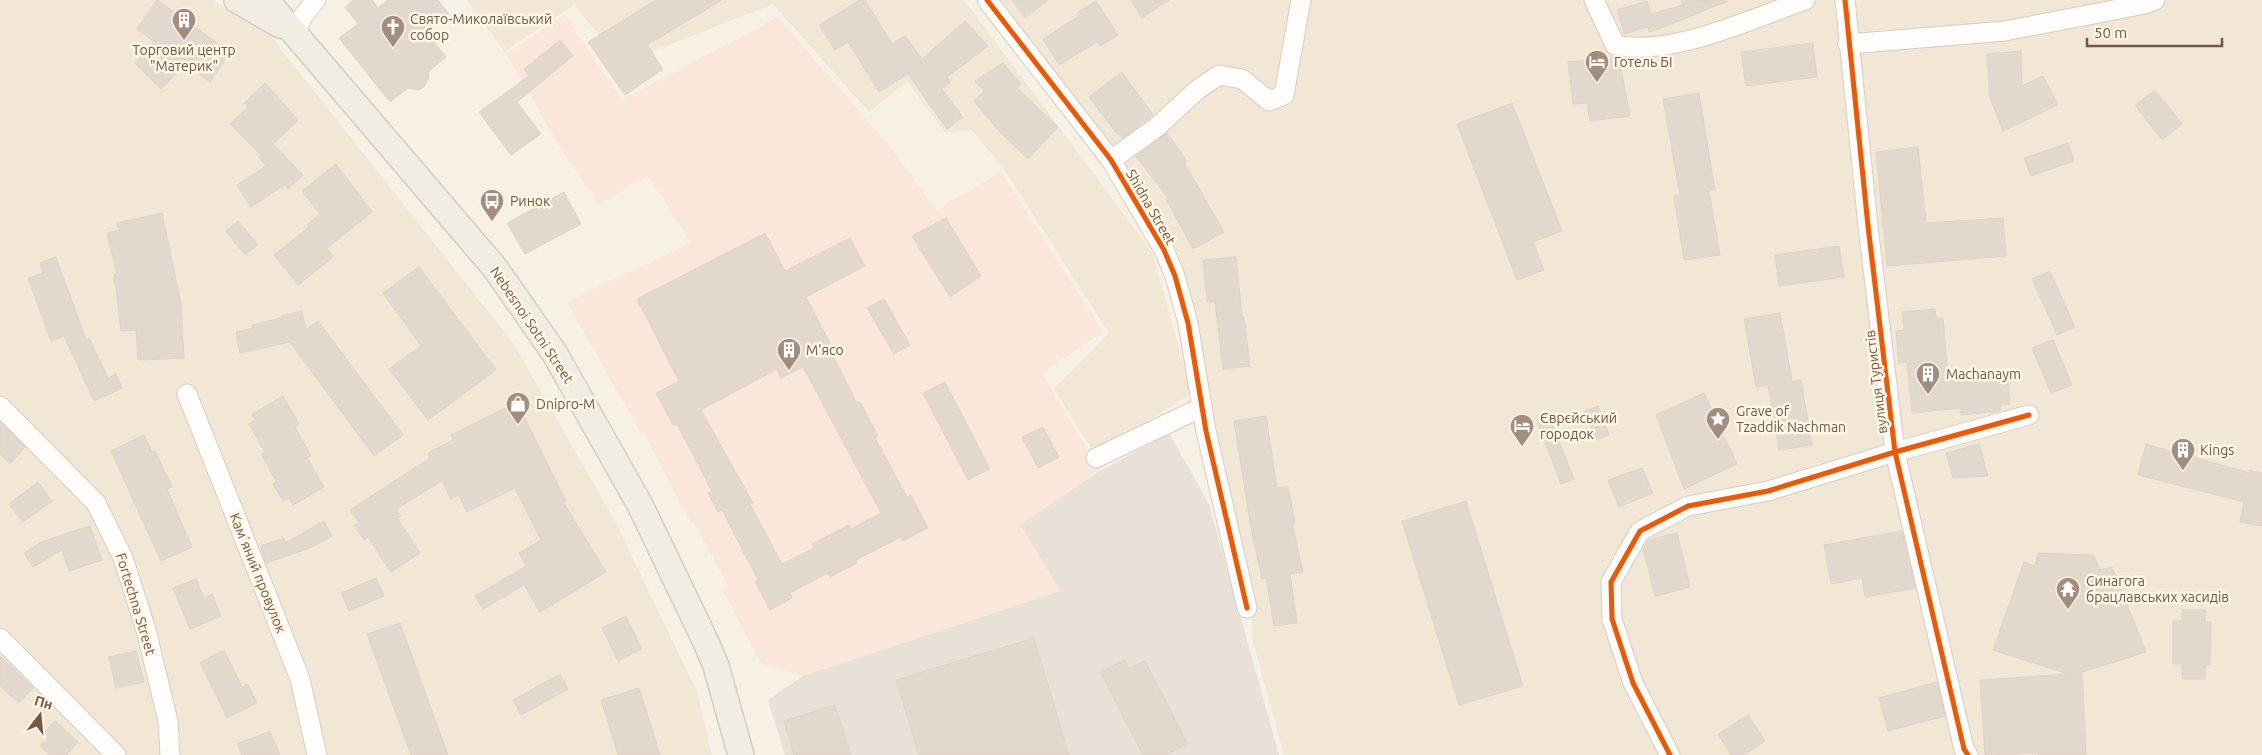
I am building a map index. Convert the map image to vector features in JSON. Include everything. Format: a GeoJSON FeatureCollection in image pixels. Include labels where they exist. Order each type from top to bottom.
{"type":"FeatureCollection","features":[{"type":"Feature","properties":{"kind":"main road"},"geometry":{"type":"LineString","coordinates":[[237,0],[295,34]]}},
{"type":"Feature","properties":{"kind":"main road","name":"Nebesnoi Sotni Street"},"geometry":{"type":"LineString","coordinates":[[266,0],[495,268],[555,354],[640,505],[706,640],[716,666],[741,755]]}},
{"type":"Feature","properties":{"kind":"street"},"geometry":{"type":"LineString","coordinates":[[295,34],[303,16],[316,0]]}},
{"type":"Feature","properties":{"kind":"street","name":"Shidna Street"},"geometry":{"type":"LineString","coordinates":[[988,0],[1111,160],[1164,250],[1175,276],[1188,323],[1202,407],[1247,608]]}},
{"type":"Feature","properties":{"kind":"street"},"geometry":{"type":"LineString","coordinates":[[1111,160],[1157,127],[1197,90],[1219,75],[1242,79],[1269,101],[1284,95],[1301,0]]}},
{"type":"Feature","properties":{"kind":"street"},"geometry":{"type":"LineString","coordinates":[[1594,0],[1615,44],[1632,48],[1678,44],[1805,0]]}},
{"type":"Feature","properties":{"kind":"street","name":"вулиця Туристів"},"geometry":{"type":"LineString","coordinates":[[1845,0],[1848,44],[1895,452],[1964,749],[1968,755]]}},
{"type":"Feature","properties":{"kind":"street"},"geometry":{"type":"LineString","coordinates":[[1848,44],[2005,31],[2145,4],[2155,0]]}},
{"type":"Feature","properties":{"kind":"street","name":"Камʼяний провулок"},"geometry":{"type":"LineString","coordinates":[[187,394],[300,679],[317,755]]}},
{"type":"Feature","properties":{"kind":"street","name":"Fortechna Street"},"geometry":{"type":"LineString","coordinates":[[0,406],[96,503],[123,558],[146,630],[164,703],[168,721],[170,755]]}},
{"type":"Feature","properties":{"kind":"street"},"geometry":{"type":"LineString","coordinates":[[1096,458],[1202,407]]}},
{"type":"Feature","properties":{"kind":"street"},"geometry":{"type":"LineString","coordinates":[[1670,755],[1633,683],[1612,620],[1611,582],[1640,531],[1688,506],[1768,491],[1895,452],[2029,415]]}},
{"type":"Feature","properties":{"kind":"street"},"geometry":{"type":"LineString","coordinates":[[0,638],[116,755]]}},
{"type":"Feature","properties":{"kind":"shaded area"},"geometry":{"type":"Polygon","coordinates":[[[0,0],[211,0],[268,33],[513,343],[615,521],[697,692],[712,755],[0,755],[0,0]]]}},
{"type":"Feature","properties":{"kind":"shaded area"},"geometry":{"type":"Polygon","coordinates":[[[467,0],[964,0],[1152,252],[1192,394],[1094,453],[1054,389],[1109,333],[1005,170],[972,130],[946,133],[907,82],[869,112],[773,4],[623,63],[574,5],[504,51],[467,0]]]}},
{"type":"Feature","properties":{"kind":"shaded area"},"geometry":{"type":"Polygon","coordinates":[[[997,0],[2262,0],[2262,755],[1284,755],[1252,638],[1252,600],[1181,260],[1135,184],[997,0]]]}},
{"type":"Feature","properties":{"kind":"shaded area"},"geometry":{"type":"Polygon","coordinates":[[[565,15],[622,100],[778,17],[894,152],[936,210],[1001,172],[1103,332],[1042,373],[1100,471],[1020,525],[1062,591],[803,676],[762,664],[722,589],[728,586],[694,522],[691,523],[644,433],[641,434],[567,302],[691,243],[648,176],[599,204],[560,147],[506,54],[565,15]]]}},
{"type":"Feature","properties":{"kind":"shaded area"},"geometry":{"type":"Polygon","coordinates":[[[1169,433],[1209,504],[1279,755],[785,755],[768,700],[803,676],[1061,591],[1020,525],[1100,471],[1169,433]]]}},
{"type":"Feature","properties":{"kind":"building","name":"Торговий центр \"Материк\""},"geometry":{"type":"Polygon","coordinates":[[[157,0],[230,52],[210,82],[185,64],[161,89],[135,63],[155,42],[137,29],[157,0]]]}},
{"type":"Feature","properties":{"kind":"building","name":"Свято-Миколаївський собор"},"geometry":{"type":"Polygon","coordinates":[[[353,0],[372,0],[378,8],[388,0],[438,0],[449,14],[426,32],[446,57],[428,72],[429,77],[424,87],[419,90],[408,88],[390,102],[339,38],[358,24],[345,7],[353,0]]]}},
{"type":"Feature","properties":{"kind":"building"},"geometry":{"type":"Polygon","coordinates":[[[656,0],[722,0],[647,45],[663,69],[625,95],[588,42],[656,0]]]}},
{"type":"Feature","properties":{"kind":"building"},"geometry":{"type":"Polygon","coordinates":[[[860,0],[865,0],[892,44],[905,36],[922,59],[965,21],[988,46],[947,77],[950,82],[942,89],[963,117],[947,129],[908,74],[879,92],[848,42],[835,50],[819,25],[860,0]]]}},
{"type":"Feature","properties":{"kind":"building"},"geometry":{"type":"Polygon","coordinates":[[[1012,0],[1048,0],[1025,18],[1012,0]]]}},
{"type":"Feature","properties":{"kind":"building"},"geometry":{"type":"Polygon","coordinates":[[[1131,0],[1169,0],[1142,18],[1131,0]]]}},
{"type":"Feature","properties":{"kind":"building"},"geometry":{"type":"Polygon","coordinates":[[[1681,0],[1728,1],[1649,32],[1648,27],[1624,34],[1617,10],[1647,1],[1651,14],[1683,5],[1681,0]]]}},
{"type":"Feature","properties":{"kind":"building"},"geometry":{"type":"Polygon","coordinates":[[[1096,1],[1118,35],[1100,46],[1097,42],[1059,65],[1043,39],[1079,16],[1077,13],[1096,1]]]}},
{"type":"Feature","properties":{"kind":"building"},"geometry":{"type":"Polygon","coordinates":[[[560,40],[573,56],[517,102],[541,134],[511,155],[479,112],[529,76],[524,69],[560,40]]]}},
{"type":"Feature","properties":{"kind":"building"},"geometry":{"type":"Polygon","coordinates":[[[1813,43],[1817,77],[1746,86],[1741,52],[1813,43]]]}},
{"type":"Feature","properties":{"kind":"building"},"geometry":{"type":"Polygon","coordinates":[[[2021,51],[2022,86],[2043,76],[2058,105],[2003,131],[1990,98],[1987,54],[2021,51]]]}},
{"type":"Feature","properties":{"kind":"building","name":"Готель БІ"},"geometry":{"type":"Polygon","coordinates":[[[1619,57],[1630,116],[1590,121],[1587,103],[1573,104],[1568,62],[1619,57]]]}},
{"type":"Feature","properties":{"kind":"building"},"geometry":{"type":"Polygon","coordinates":[[[1003,63],[1021,84],[1017,88],[1058,127],[1028,159],[999,131],[974,101],[984,91],[975,81],[1003,63]]]}},
{"type":"Feature","properties":{"kind":"building"},"geometry":{"type":"Polygon","coordinates":[[[1122,72],[1153,115],[1123,138],[1120,134],[1118,135],[1089,97],[1122,72]]]}},
{"type":"Feature","properties":{"kind":"building"},"geometry":{"type":"Polygon","coordinates":[[[265,83],[298,120],[273,144],[303,175],[288,189],[285,185],[251,207],[237,185],[266,166],[259,157],[261,155],[230,124],[248,107],[244,103],[265,83]]]}},
{"type":"Feature","properties":{"kind":"building"},"geometry":{"type":"Polygon","coordinates":[[[2155,90],[2182,124],[2162,140],[2135,105],[2155,90]]]}},
{"type":"Feature","properties":{"kind":"building"},"geometry":{"type":"Polygon","coordinates":[[[1699,93],[1715,190],[1709,191],[1720,255],[1684,260],[1674,196],[1680,195],[1663,99],[1699,93]]]}},
{"type":"Feature","properties":{"kind":"building"},"geometry":{"type":"Polygon","coordinates":[[[1512,103],[1562,231],[1533,242],[1544,270],[1517,280],[1457,124],[1512,103]]]}},
{"type":"Feature","properties":{"kind":"building"},"geometry":{"type":"Polygon","coordinates":[[[1167,133],[1187,161],[1184,163],[1224,232],[1193,249],[1166,199],[1168,198],[1136,156],[1167,133]]]}},
{"type":"Feature","properties":{"kind":"building"},"geometry":{"type":"Polygon","coordinates":[[[2068,143],[2074,161],[2031,176],[2024,158],[2068,143]]]}},
{"type":"Feature","properties":{"kind":"building"},"geometry":{"type":"Polygon","coordinates":[[[1918,147],[1926,223],[2003,218],[2006,256],[1887,266],[1876,152],[1918,147]]]}},
{"type":"Feature","properties":{"kind":"building"},"geometry":{"type":"Polygon","coordinates":[[[336,164],[372,212],[327,248],[333,257],[298,285],[274,255],[309,227],[307,225],[320,214],[302,191],[336,164]]]}},
{"type":"Feature","properties":{"kind":"building"},"geometry":{"type":"Polygon","coordinates":[[[564,192],[581,224],[525,254],[507,223],[564,192]]]}},
{"type":"Feature","properties":{"kind":"building"},"geometry":{"type":"Polygon","coordinates":[[[162,213],[181,304],[184,358],[138,360],[136,330],[121,331],[114,274],[117,274],[107,233],[119,230],[117,223],[162,213]]]}},
{"type":"Feature","properties":{"kind":"building"},"geometry":{"type":"Polygon","coordinates":[[[946,218],[981,276],[950,297],[912,236],[946,218]]]}},
{"type":"Feature","properties":{"kind":"building"},"geometry":{"type":"Polygon","coordinates":[[[238,221],[258,245],[245,255],[226,231],[238,221]]]}},
{"type":"Feature","properties":{"kind":"building"},"geometry":{"type":"Polygon","coordinates":[[[765,233],[785,271],[850,238],[865,266],[806,297],[830,343],[827,345],[857,403],[860,402],[878,436],[875,438],[907,497],[911,495],[928,528],[903,541],[901,537],[856,560],[857,563],[830,577],[828,573],[790,593],[792,598],[770,610],[755,582],[758,580],[722,510],[718,512],[708,493],[712,491],[677,424],[673,425],[656,393],[679,381],[637,299],[765,233]],[[803,367],[781,378],[777,369],[701,410],[753,503],[750,504],[782,564],[814,548],[812,544],[849,525],[851,529],[881,513],[803,367]]]}},
{"type":"Feature","properties":{"kind":"building"},"geometry":{"type":"Polygon","coordinates":[[[1839,246],[1844,277],[1779,286],[1775,255],[1839,246]]]}},
{"type":"Feature","properties":{"kind":"building"},"geometry":{"type":"Polygon","coordinates":[[[56,257],[86,340],[89,338],[108,378],[116,374],[122,388],[94,401],[64,336],[51,341],[28,278],[43,273],[40,263],[56,257]]]}},
{"type":"Feature","properties":{"kind":"building"},"geometry":{"type":"Polygon","coordinates":[[[1236,257],[1242,317],[1244,317],[1250,366],[1223,369],[1215,302],[1207,302],[1203,260],[1236,257]]]}},
{"type":"Feature","properties":{"kind":"building"},"geometry":{"type":"Polygon","coordinates":[[[419,267],[496,370],[428,420],[389,369],[421,346],[383,293],[419,267]]]}},
{"type":"Feature","properties":{"kind":"building"},"geometry":{"type":"Polygon","coordinates":[[[2050,271],[2075,327],[2057,335],[2032,279],[2050,271]]]}},
{"type":"Feature","properties":{"kind":"building"},"geometry":{"type":"Polygon","coordinates":[[[884,299],[910,345],[894,354],[867,308],[884,299]]]}},
{"type":"Feature","properties":{"kind":"building"},"geometry":{"type":"Polygon","coordinates":[[[1935,309],[1936,318],[1943,318],[1948,378],[2007,372],[2010,404],[2000,405],[2000,411],[1961,415],[1961,408],[1912,413],[1907,362],[1899,363],[1896,331],[1904,330],[1902,312],[1935,309]]]}},
{"type":"Feature","properties":{"kind":"building"},"geometry":{"type":"Polygon","coordinates":[[[302,311],[306,330],[318,321],[403,435],[374,456],[290,342],[240,353],[236,332],[253,328],[252,325],[302,311]]]}},
{"type":"Feature","properties":{"kind":"building"},"geometry":{"type":"Polygon","coordinates":[[[1780,313],[1792,381],[1801,380],[1812,445],[1779,450],[1768,385],[1756,387],[1744,319],[1780,313]]]}},
{"type":"Feature","properties":{"kind":"building"},"geometry":{"type":"Polygon","coordinates":[[[2053,340],[2072,385],[2051,393],[2032,348],[2053,340]]]}},
{"type":"Feature","properties":{"kind":"building"},"geometry":{"type":"Polygon","coordinates":[[[945,382],[990,469],[968,480],[923,393],[945,382]]]}},
{"type":"Feature","properties":{"kind":"building"},"geometry":{"type":"Polygon","coordinates":[[[1704,393],[1737,464],[1684,489],[1656,415],[1704,393]]]}},
{"type":"Feature","properties":{"kind":"building"},"geometry":{"type":"Polygon","coordinates":[[[283,396],[299,424],[295,427],[311,456],[307,458],[324,487],[293,505],[289,498],[283,501],[273,484],[277,482],[261,454],[265,452],[249,424],[255,420],[252,414],[283,396]]]}},
{"type":"Feature","properties":{"kind":"building"},"geometry":{"type":"Polygon","coordinates":[[[517,402],[566,501],[563,502],[606,572],[540,612],[524,585],[483,609],[475,596],[526,566],[519,553],[541,540],[515,488],[467,512],[459,495],[451,499],[442,481],[396,509],[401,516],[397,518],[420,553],[391,572],[368,537],[364,540],[354,525],[359,523],[350,510],[430,458],[428,453],[453,440],[451,435],[517,402]]]}},
{"type":"Feature","properties":{"kind":"building"},"geometry":{"type":"Polygon","coordinates":[[[1598,406],[1609,435],[1595,440],[1585,411],[1598,406]]]}},
{"type":"Feature","properties":{"kind":"building"},"geometry":{"type":"Polygon","coordinates":[[[1266,416],[1277,488],[1288,487],[1295,522],[1292,522],[1303,572],[1290,574],[1297,623],[1274,626],[1266,578],[1262,579],[1251,528],[1234,421],[1266,416]]]}},
{"type":"Feature","properties":{"kind":"building"},"geometry":{"type":"Polygon","coordinates":[[[1550,419],[1574,479],[1561,484],[1538,423],[1550,419]]]}},
{"type":"Feature","properties":{"kind":"building"},"geometry":{"type":"Polygon","coordinates":[[[0,422],[25,447],[10,464],[0,454],[0,422]]]}},
{"type":"Feature","properties":{"kind":"building"},"geometry":{"type":"Polygon","coordinates":[[[1043,427],[1059,457],[1038,468],[1022,437],[1043,427]]]}},
{"type":"Feature","properties":{"kind":"building"},"geometry":{"type":"Polygon","coordinates":[[[144,435],[152,452],[155,451],[172,487],[167,489],[192,547],[161,561],[111,451],[144,435]]]}},
{"type":"Feature","properties":{"kind":"building"},"geometry":{"type":"Polygon","coordinates":[[[1979,444],[1988,476],[1953,478],[1946,453],[1979,444]]]}},
{"type":"Feature","properties":{"kind":"building","name":"Kings"},"geometry":{"type":"Polygon","coordinates":[[[2146,444],[2249,473],[2249,470],[2262,473],[2262,526],[2240,522],[2244,502],[2138,475],[2146,444]]]}},
{"type":"Feature","properties":{"kind":"building"},"geometry":{"type":"Polygon","coordinates":[[[1642,468],[1653,493],[1619,507],[1608,480],[1642,468]]]}},
{"type":"Feature","properties":{"kind":"building"},"geometry":{"type":"Polygon","coordinates":[[[38,482],[52,501],[23,522],[9,504],[38,482]]]}},
{"type":"Feature","properties":{"kind":"building"},"geometry":{"type":"Polygon","coordinates":[[[1466,501],[1523,686],[1459,705],[1402,521],[1466,501]]]}},
{"type":"Feature","properties":{"kind":"building"},"geometry":{"type":"Polygon","coordinates":[[[324,521],[332,536],[310,548],[266,563],[261,546],[284,538],[285,543],[324,521]]]}},
{"type":"Feature","properties":{"kind":"building"},"geometry":{"type":"Polygon","coordinates":[[[90,526],[102,560],[69,571],[62,550],[33,567],[24,553],[41,542],[90,526]]]}},
{"type":"Feature","properties":{"kind":"building"},"geometry":{"type":"Polygon","coordinates":[[[1902,531],[1915,588],[1865,597],[1862,578],[1831,584],[1824,545],[1902,531]]]}},
{"type":"Feature","properties":{"kind":"building"},"geometry":{"type":"Polygon","coordinates":[[[1677,533],[1690,587],[1655,596],[1643,548],[1648,540],[1677,533]]]}},
{"type":"Feature","properties":{"kind":"building","name":"Синагога брацлавських хасидів"},"geometry":{"type":"Polygon","coordinates":[[[2038,553],[2094,555],[2100,570],[2112,567],[2146,652],[2082,672],[2086,755],[2038,755],[2038,753],[1985,755],[1980,680],[2068,674],[1993,650],[2024,562],[2035,566],[2038,553]]]}},
{"type":"Feature","properties":{"kind":"building"},"geometry":{"type":"Polygon","coordinates":[[[376,578],[384,596],[349,611],[341,593],[376,578]]]}},
{"type":"Feature","properties":{"kind":"building"},"geometry":{"type":"Polygon","coordinates":[[[196,579],[204,598],[212,594],[221,616],[190,629],[173,588],[196,579]]]}},
{"type":"Feature","properties":{"kind":"building"},"geometry":{"type":"Polygon","coordinates":[[[2182,610],[2206,610],[2205,622],[2211,622],[2210,665],[2205,665],[2205,679],[2182,679],[2182,664],[2173,664],[2173,621],[2182,621],[2182,610]]]}},
{"type":"Feature","properties":{"kind":"building"},"geometry":{"type":"Polygon","coordinates":[[[626,616],[642,649],[618,661],[602,628],[626,616]]]}},
{"type":"Feature","properties":{"kind":"building"},"geometry":{"type":"Polygon","coordinates":[[[400,623],[448,755],[411,755],[367,634],[400,623]]]}},
{"type":"Feature","properties":{"kind":"building"},"geometry":{"type":"Polygon","coordinates":[[[1034,638],[1069,755],[919,755],[896,680],[1034,638]]]}},
{"type":"Feature","properties":{"kind":"building"},"geometry":{"type":"Polygon","coordinates":[[[224,650],[242,687],[248,684],[257,703],[227,718],[200,662],[224,650]]]}},
{"type":"Feature","properties":{"kind":"building"},"geometry":{"type":"Polygon","coordinates":[[[136,651],[144,682],[116,688],[109,657],[136,651]]]}},
{"type":"Feature","properties":{"kind":"building"},"geometry":{"type":"Polygon","coordinates":[[[0,656],[33,688],[19,703],[0,686],[0,656]]]}},
{"type":"Feature","properties":{"kind":"building"},"geometry":{"type":"Polygon","coordinates":[[[1124,660],[1129,669],[1145,661],[1188,744],[1166,755],[1143,755],[1100,672],[1124,660]]]}},
{"type":"Feature","properties":{"kind":"building"},"geometry":{"type":"Polygon","coordinates":[[[560,674],[568,689],[521,715],[513,700],[560,674]]]}},
{"type":"Feature","properties":{"kind":"building"},"geometry":{"type":"Polygon","coordinates":[[[1937,682],[1945,716],[1888,731],[1879,698],[1937,682]]]}},
{"type":"Feature","properties":{"kind":"building"},"geometry":{"type":"Polygon","coordinates":[[[639,688],[660,755],[618,755],[601,700],[639,688]]]}},
{"type":"Feature","properties":{"kind":"building"},"geometry":{"type":"Polygon","coordinates":[[[835,705],[851,755],[794,755],[784,721],[835,705]]]}},
{"type":"Feature","properties":{"kind":"building"},"geometry":{"type":"Polygon","coordinates":[[[1748,715],[1765,741],[1744,755],[1731,755],[1718,734],[1748,715]]]}},
{"type":"Feature","properties":{"kind":"building"},"geometry":{"type":"Polygon","coordinates":[[[55,721],[78,742],[67,755],[50,755],[40,746],[48,736],[44,733],[55,721]]]}},
{"type":"Feature","properties":{"kind":"building"},"geometry":{"type":"Polygon","coordinates":[[[270,731],[280,755],[242,755],[237,744],[270,731]]]}},
{"type":"Feature","properties":{"kind":"cycle path"},"geometry":{"type":"LineString","coordinates":[[987,0],[1111,160],[1164,250],[1175,276],[1188,323],[1206,431],[1247,608]]}},
{"type":"Feature","properties":{"kind":"cycle path"},"geometry":{"type":"LineString","coordinates":[[1845,0],[1868,226],[1895,452],[1964,749],[1968,755]]}},
{"type":"Feature","properties":{"kind":"cycle path"},"geometry":{"type":"LineString","coordinates":[[1670,755],[1633,683],[1612,619],[1611,582],[1640,531],[1688,506],[1768,491],[1895,452],[2029,415]]}},
{"type":"Feature","properties":{"kind":"place","name":"Торговий центр \"Материк\""},"geometry":{"type":"Point","coordinates":[184,41]}},
{"type":"Feature","properties":{"kind":"place","name":"Свято-Миколаївський собор"},"geometry":{"type":"Point","coordinates":[393,48]}},
{"type":"Feature","properties":{"kind":"place","name":"Готель БІ"},"geometry":{"type":"Point","coordinates":[1597,83]}},
{"type":"Feature","properties":{"kind":"place","name":"Ринок"},"geometry":{"type":"Point","coordinates":[492,222]}},
{"type":"Feature","properties":{"kind":"place","name":"М'ясо"},"geometry":{"type":"Point","coordinates":[789,371]}},
{"type":"Feature","properties":{"kind":"place","name":"Machanaym"},"geometry":{"type":"Point","coordinates":[1928,395]}},
{"type":"Feature","properties":{"kind":"place","name":"Dnipro-M"},"geometry":{"type":"Point","coordinates":[518,425]}},
{"type":"Feature","properties":{"kind":"place","name":"Grave of Tzaddik Nachman"},"geometry":{"type":"Point","coordinates":[1718,440]}},
{"type":"Feature","properties":{"kind":"place","name":"Єврєйський городок"},"geometry":{"type":"Point","coordinates":[1522,447]}},
{"type":"Feature","properties":{"kind":"place","name":"Kings"},"geometry":{"type":"Point","coordinates":[2183,471]}},
{"type":"Feature","properties":{"kind":"place","name":"Синагога брацлавських хасидів"},"geometry":{"type":"Point","coordinates":[2068,610]}}]}
